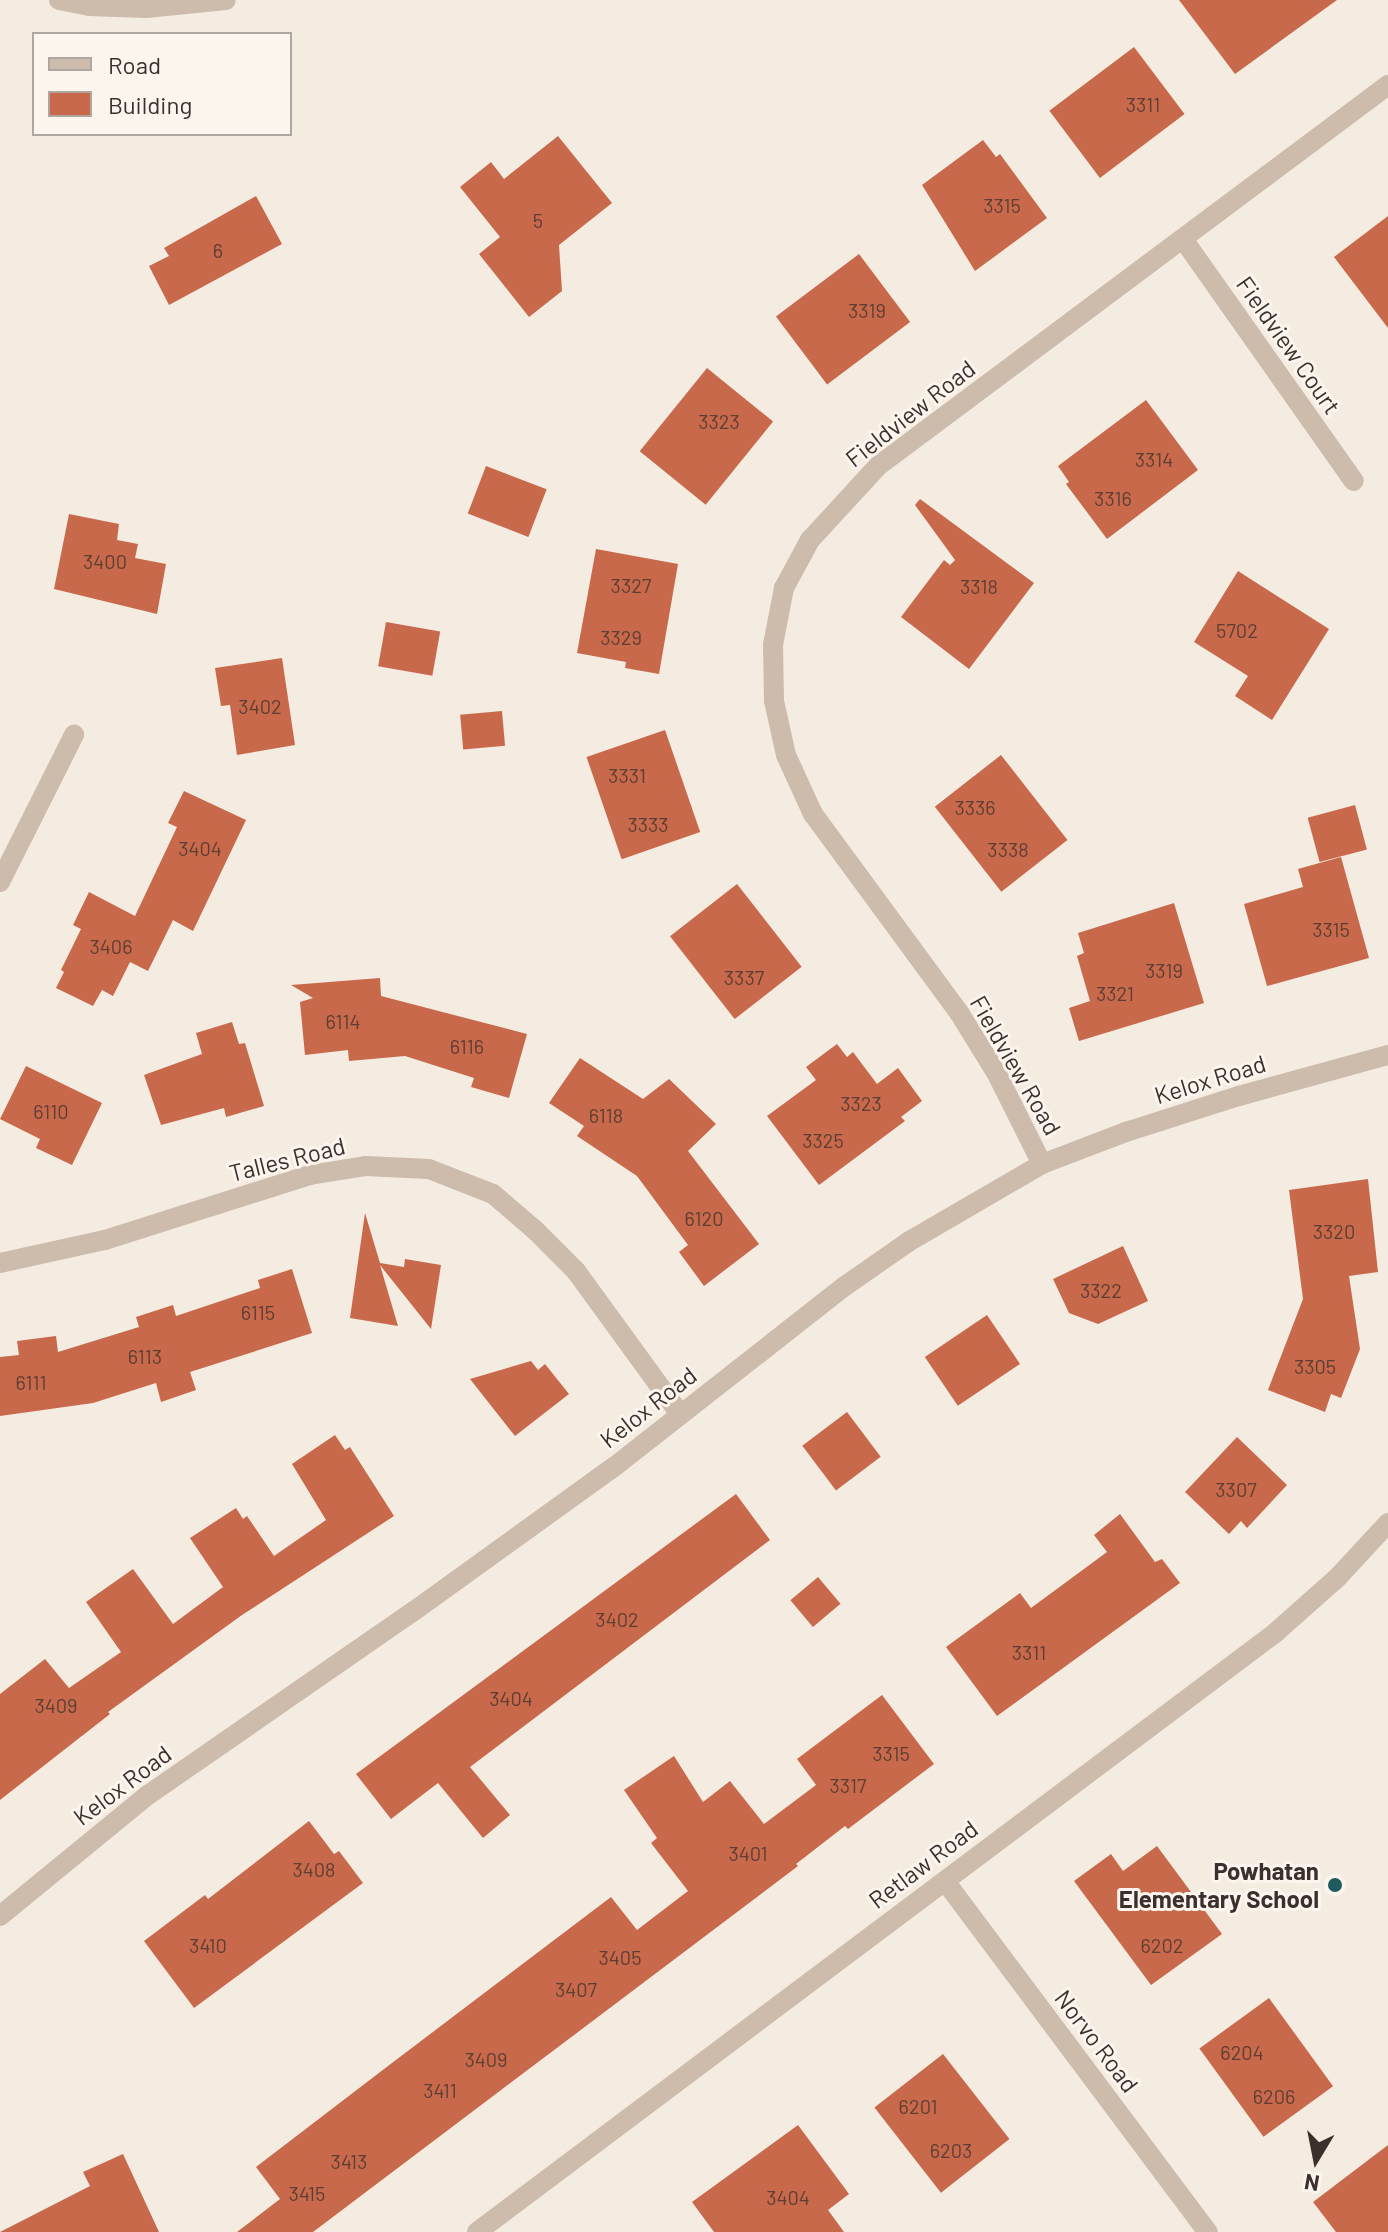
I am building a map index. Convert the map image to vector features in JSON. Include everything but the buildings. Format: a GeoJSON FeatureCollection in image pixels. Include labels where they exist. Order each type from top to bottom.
{"type":"FeatureCollection","features":[{"type":"Feature","properties":{"kind":"street"},"geometry":{"type":"LineString","coordinates":[[59,0],[89,6],[146,8],[226,0]]}},
{"type":"Feature","properties":{"kind":"street","name":"Fieldview Road"},"geometry":{"type":"LineString","coordinates":[[1042,1164],[997,1074],[960,1014],[813,814],[786,755],[774,701],[773,645],[784,588],[810,540],[878,466],[1388,85]]}},
{"type":"Feature","properties":{"kind":"street","name":"Fieldview Court"},"geometry":{"type":"LineString","coordinates":[[1183,239],[1354,481]]}},
{"type":"Feature","properties":{"kind":"street"},"geometry":{"type":"LineString","coordinates":[[0,882],[74,735]]}},
{"type":"Feature","properties":{"kind":"street","name":"Kelox Road"},"geometry":{"type":"LineString","coordinates":[[0,1916],[148,1795],[427,1602],[614,1467],[908,1242],[1042,1164],[1126,1132],[1239,1096],[1388,1055]]}},
{"type":"Feature","properties":{"kind":"street","name":"Talles Road"},"geometry":{"type":"LineString","coordinates":[[0,1263],[105,1240],[310,1175],[366,1166],[429,1169],[493,1194],[536,1231],[576,1271],[680,1414]]}},
{"type":"Feature","properties":{"kind":"street","name":"Retlaw Road"},"geometry":{"type":"LineString","coordinates":[[477,2232],[1275,1633],[1338,1577],[1388,1523]]}},
{"type":"Feature","properties":{"kind":"street","name":"Norvo Road"},"geometry":{"type":"LineString","coordinates":[[945,1881],[1208,2232]]}},
{"type":"Feature","properties":{"kind":"place","name":"Powhatan Elementary School"},"geometry":{"type":"Point","coordinates":[1335,1885]}}]}
